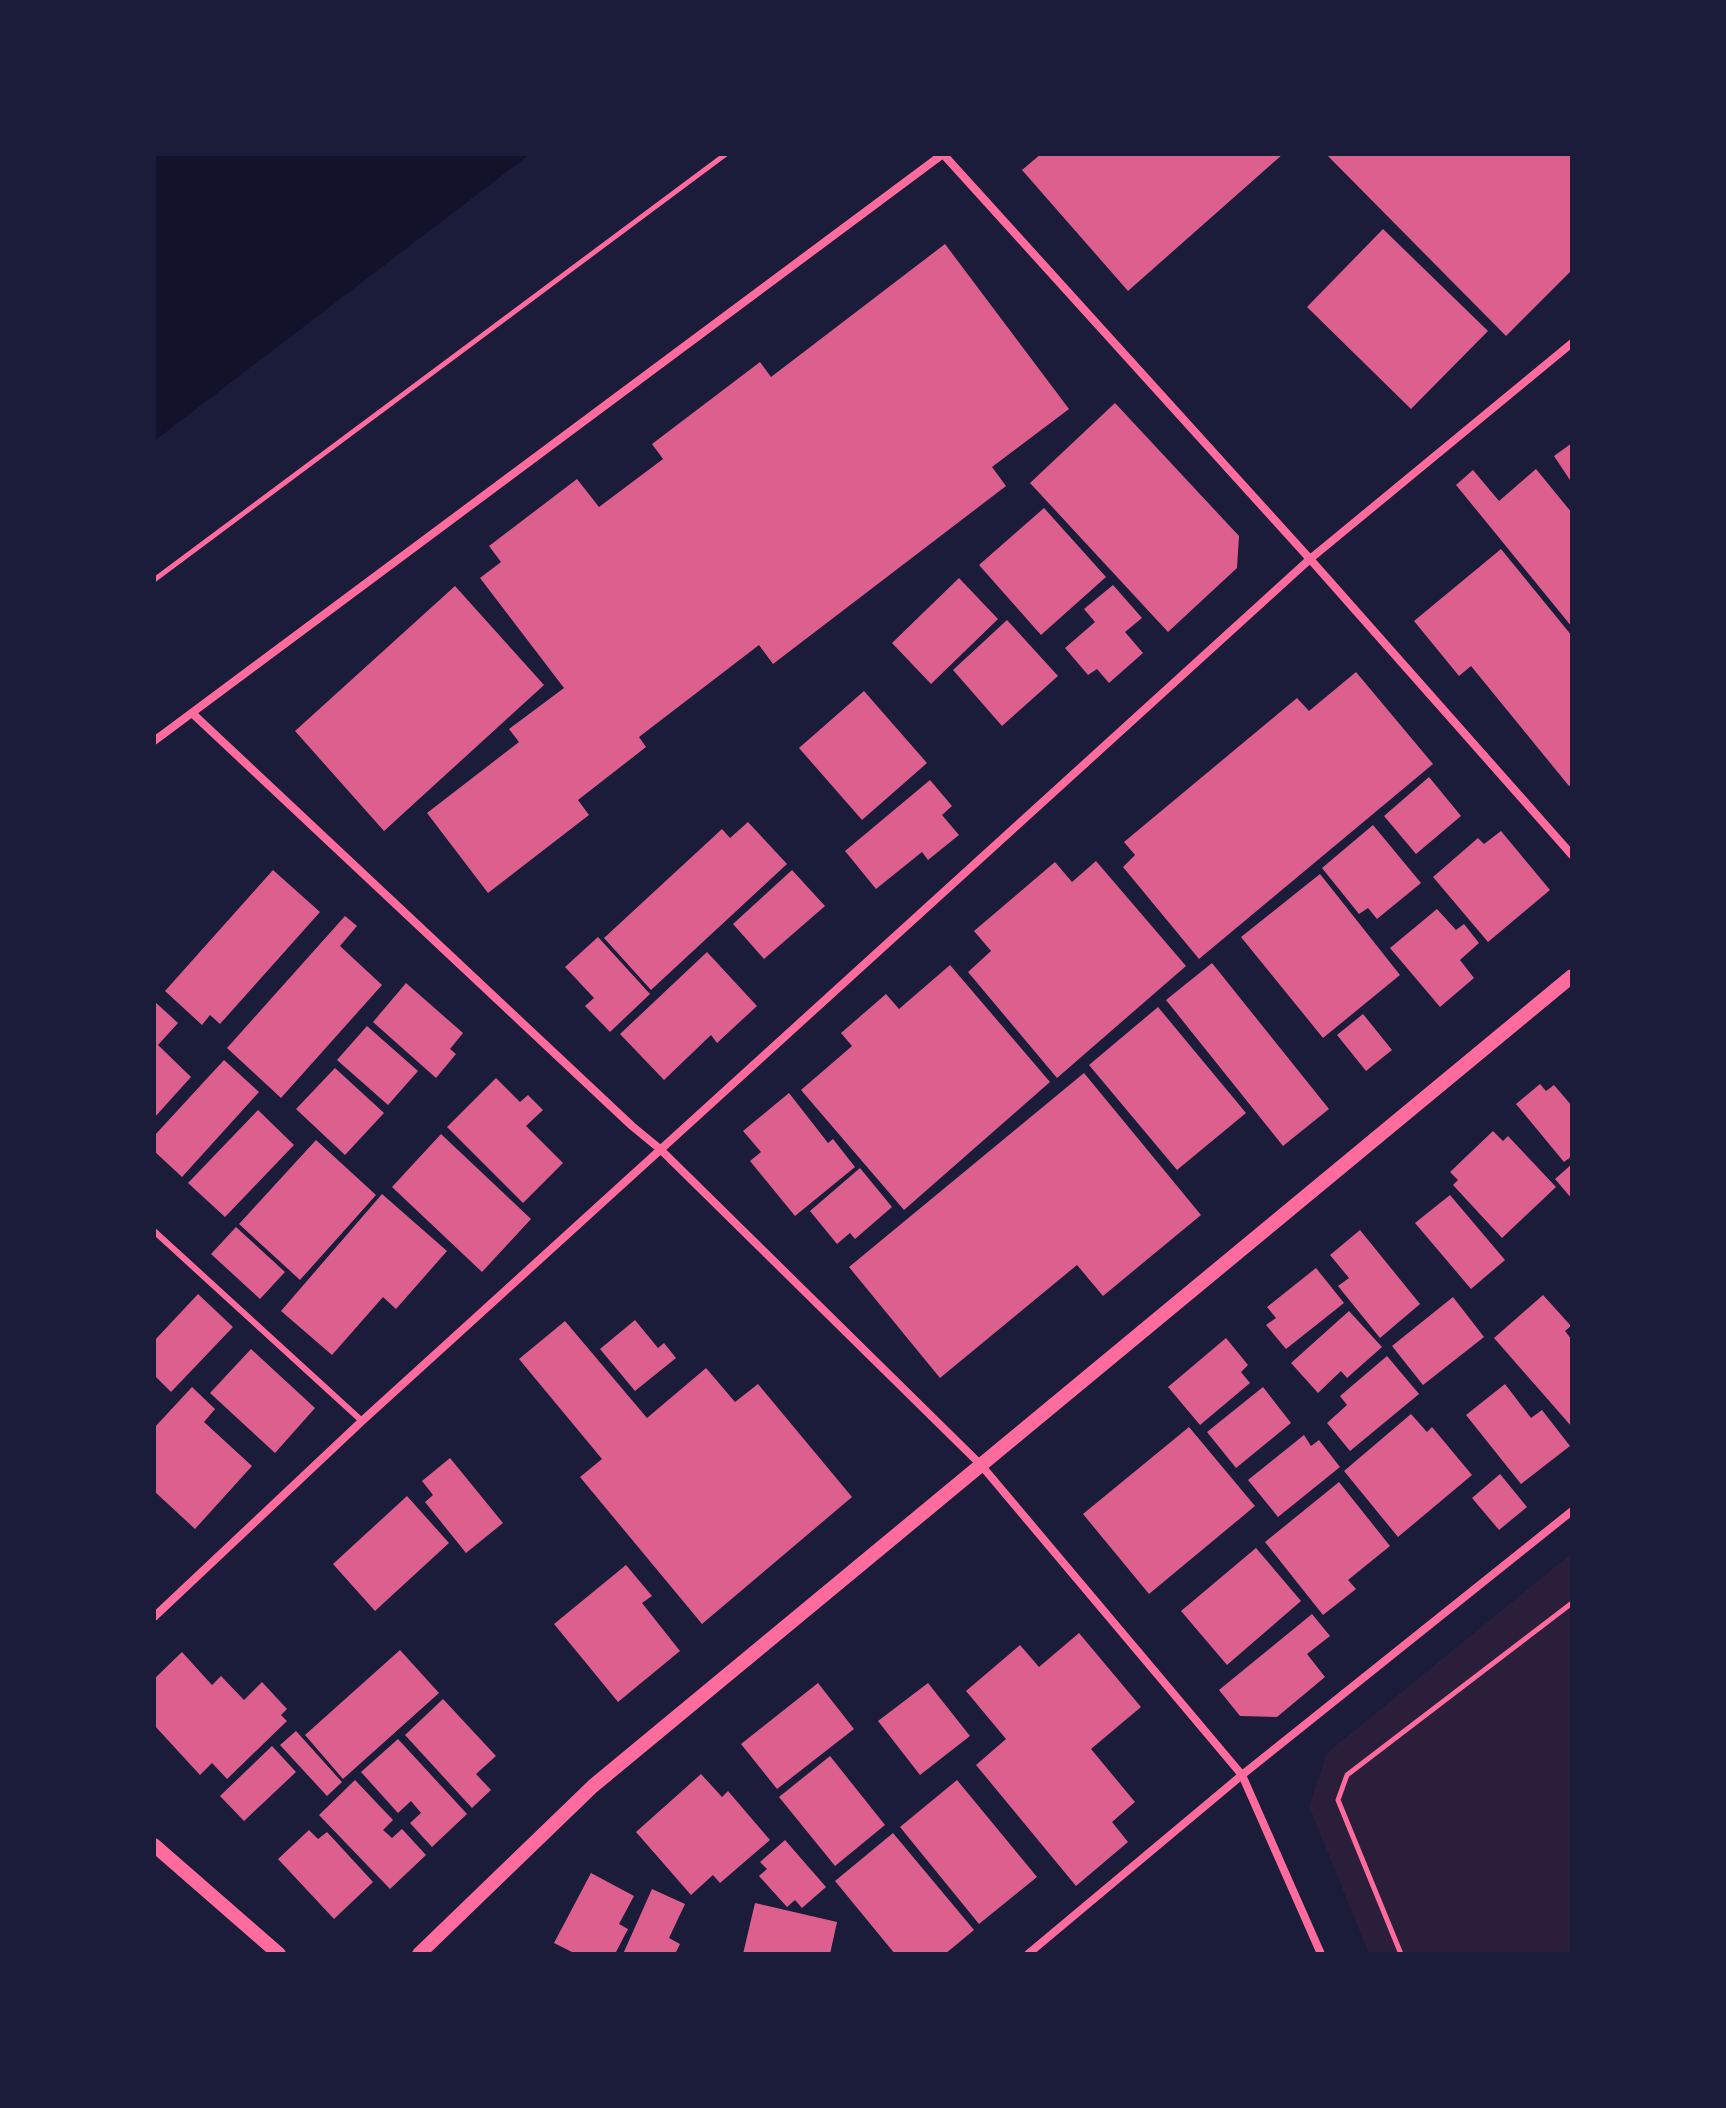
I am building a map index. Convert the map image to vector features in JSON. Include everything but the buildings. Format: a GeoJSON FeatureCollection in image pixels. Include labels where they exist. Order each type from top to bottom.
{"type":"FeatureCollection","features":[{"type":"Feature","properties":{"kind":"street"},"geometry":{"type":"LineString","coordinates":[[154,741],[943,154],[1310,559],[1572,855]]}},
{"type":"Feature","properties":{"kind":"street"},"geometry":{"type":"LineString","coordinates":[[154,1617],[362,1421],[1310,559],[1572,343]]}},
{"type":"Feature","properties":{"kind":"street"},"geometry":{"type":"LineString","coordinates":[[192,713],[660,1149],[981,1465],[1242,1775],[1321,1954]]}},
{"type":"Feature","properties":{"kind":"street"},"geometry":{"type":"LineString","coordinates":[[419,1954],[593,1786],[1572,976]]}},
{"type":"Feature","properties":{"kind":"street"},"geometry":{"type":"LineString","coordinates":[[1028,1954],[1242,1775],[1572,1511]]}},
{"type":"Feature","properties":{"kind":"street"},"geometry":{"type":"LineString","coordinates":[[154,1845],[279,1954]]}},
{"type":"Feature","properties":{"kind":"lane"},"geometry":{"type":"LineString","coordinates":[[154,1231],[362,1421]]}},
{"type":"Feature","properties":{"kind":"path"},"geometry":{"type":"LineString","coordinates":[[154,580],[726,154]]}},
{"type":"Feature","properties":{"kind":"path"},"geometry":{"type":"LineString","coordinates":[[1401,1954],[1338,1800],[1347,1775],[1572,1603]]}},
{"type":"Feature","properties":{"kind":"shaded area"},"geometry":{"type":"Polygon","coordinates":[[[154,154],[530,154],[154,441],[154,154]]]}},
{"type":"Feature","properties":{"kind":"shaded area"},"geometry":{"type":"Polygon","coordinates":[[[1572,1553],[1572,1954],[1369,1954],[1309,1806],[1327,1753],[1572,1553]]]}}]}
